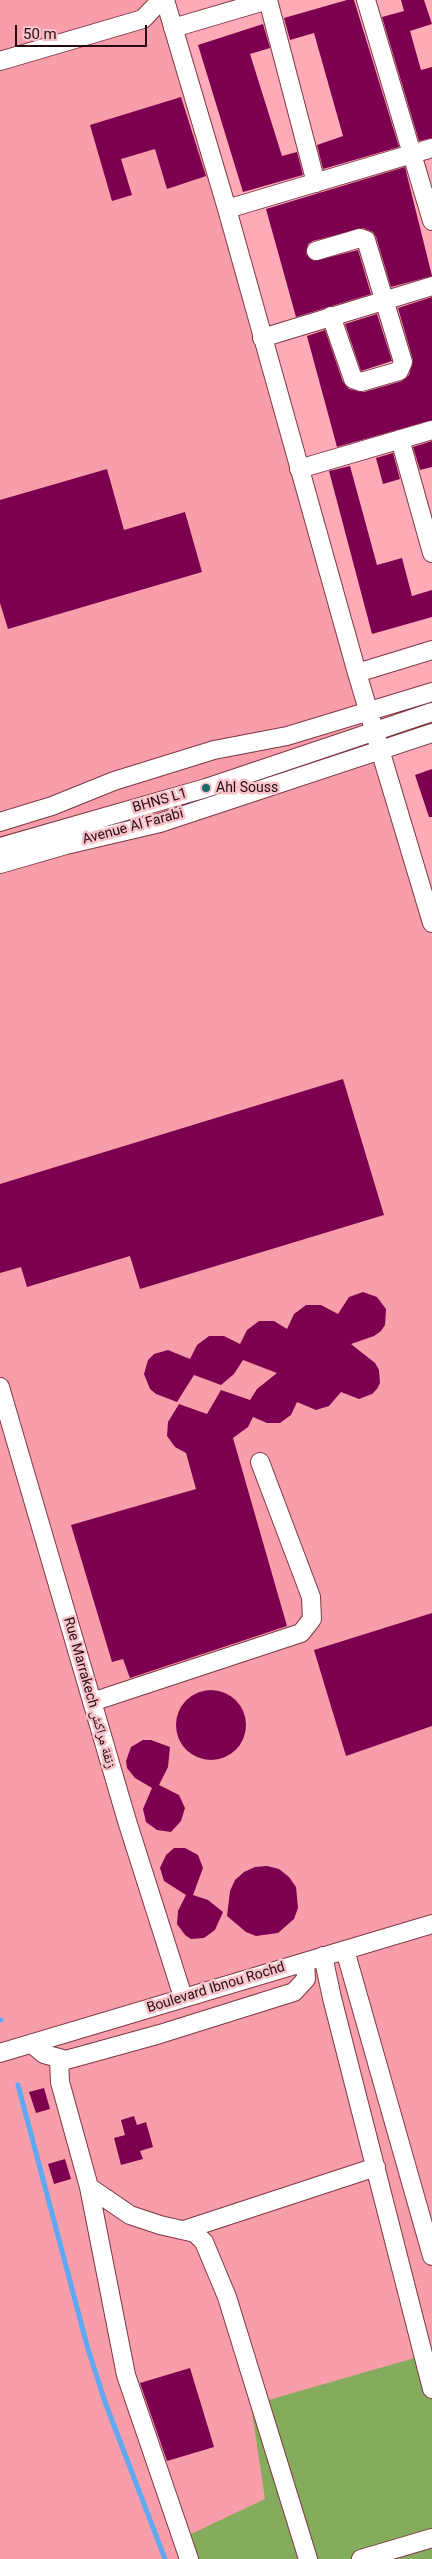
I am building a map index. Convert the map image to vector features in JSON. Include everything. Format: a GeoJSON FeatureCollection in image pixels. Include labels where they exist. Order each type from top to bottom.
{"type":"FeatureCollection","features":[{"type":"Feature","properties":{"kind":"street"},"geometry":{"type":"LineString","coordinates":[[0,61],[143,19],[163,0],[227,209],[357,673],[432,922]]}},
{"type":"Feature","properties":{"kind":"street"},"geometry":{"type":"LineString","coordinates":[[143,19],[173,28],[268,0],[316,183]]}},
{"type":"Feature","properties":{"kind":"street"},"geometry":{"type":"LineString","coordinates":[[366,0],[432,221]]}},
{"type":"Feature","properties":{"kind":"street"},"geometry":{"type":"LineString","coordinates":[[227,209],[432,148]]}},
{"type":"Feature","properties":{"kind":"street"},"geometry":{"type":"LineString","coordinates":[[316,251],[360,238],[366,240],[403,362],[399,371],[360,382],[351,376],[332,316]]}},
{"type":"Feature","properties":{"kind":"street"},"geometry":{"type":"LineString","coordinates":[[262,338],[432,286]]}},
{"type":"Feature","properties":{"kind":"street"},"geometry":{"type":"LineString","coordinates":[[299,469],[432,430]]}},
{"type":"Feature","properties":{"kind":"street"},"geometry":{"type":"LineString","coordinates":[[400,439],[432,553]]}},
{"type":"Feature","properties":{"kind":"street"},"geometry":{"type":"LineString","coordinates":[[357,673],[432,650]]}},
{"type":"Feature","properties":{"kind":"street"},"geometry":{"type":"LineString","coordinates":[[0,822],[52,806],[114,781],[214,750],[287,736],[432,692]]}},
{"type":"Feature","properties":{"kind":"street","name":"BHNS L1"},"geometry":{"type":"LineString","coordinates":[[0,847],[377,741],[432,712]]}},
{"type":"Feature","properties":{"kind":"street","name":"BHNS L1"},"geometry":{"type":"LineString","coordinates":[[0,852],[292,768],[377,741],[432,718]]}},
{"type":"Feature","properties":{"kind":"street"},"geometry":{"type":"LineString","coordinates":[[377,741],[432,733]]}},
{"type":"Feature","properties":{"kind":"street","name":"Avenue Al Farabi"},"geometry":{"type":"LineString","coordinates":[[0,864],[89,839],[152,825],[307,773],[377,741]]}},
{"type":"Feature","properties":{"kind":"street","name":"Rue Marrakech زنقة مراكش"},"geometry":{"type":"LineString","coordinates":[[0,1387],[92,1702],[183,1997]]}},
{"type":"Feature","properties":{"kind":"street"},"geometry":{"type":"LineString","coordinates":[[92,1702],[301,1633],[312,1619],[311,1597],[260,1462]]}},
{"type":"Feature","properties":{"kind":"street","name":"Boulevard Ibnou Rochd"},"geometry":{"type":"LineString","coordinates":[[0,2053],[432,1924]]}},
{"type":"Feature","properties":{"kind":"street"},"geometry":{"type":"LineString","coordinates":[[345,1950],[432,2256]]}},
{"type":"Feature","properties":{"kind":"street"},"geometry":{"type":"LineString","coordinates":[[323,1956],[332,1998],[432,2389]]}},
{"type":"Feature","properties":{"kind":"street"},"geometry":{"type":"LineString","coordinates":[[32,2044],[44,2054],[59,2059],[74,2059],[160,2034],[294,1992],[306,1979],[305,1962]]}},
{"type":"Feature","properties":{"kind":"street"},"geometry":{"type":"LineString","coordinates":[[151,2007],[160,2034]]}},
{"type":"Feature","properties":{"kind":"street"},"geometry":{"type":"LineString","coordinates":[[59,2059],[60,2082],[89,2187],[126,2375],[190,2559]]}},
{"type":"Feature","properties":{"kind":"street"},"geometry":{"type":"LineString","coordinates":[[184,2230],[376,2167]]}},
{"type":"Feature","properties":{"kind":"street"},"geometry":{"type":"LineString","coordinates":[[89,2187],[130,2215],[160,2225],[195,2233],[204,2242],[227,2297],[308,2559]]}},
{"type":"Feature","properties":{"kind":"street"},"geometry":{"type":"LineString","coordinates":[[361,2559],[432,2538]]}},
{"type":"Feature","properties":{"kind":"shaded area"},"geometry":{"type":"Polygon","coordinates":[[[0,0],[169,0],[365,723],[432,938],[432,2559],[0,2559],[0,0]]]}},
{"type":"Feature","properties":{"kind":"green space"},"geometry":{"type":"Polygon","coordinates":[[[432,2353],[432,2559],[182,2559],[187,2536],[265,2499],[251,2405],[432,2353]]]}},
{"type":"Feature","properties":{"kind":"building"},"geometry":{"type":"Polygon","coordinates":[[[347,0],[354,0],[399,147],[323,169],[317,145],[343,136],[314,33],[290,40],[284,18],[347,0]]]}},
{"type":"Feature","properties":{"kind":"building"},"geometry":{"type":"Polygon","coordinates":[[[401,0],[424,0],[432,24],[410,31],[421,70],[432,67],[432,138],[419,141],[382,17],[404,11],[401,0]]]}},
{"type":"Feature","properties":{"kind":"building"},"geometry":{"type":"Polygon","coordinates":[[[263,24],[270,48],[250,54],[282,156],[297,152],[303,175],[243,192],[198,45],[263,24]]]}},
{"type":"Feature","properties":{"kind":"building"},"geometry":{"type":"Polygon","coordinates":[[[181,97],[206,176],[167,189],[155,149],[121,159],[132,195],[112,201],[90,125],[181,97]]]}},
{"type":"Feature","properties":{"kind":"building"},"geometry":{"type":"Polygon","coordinates":[[[405,167],[432,276],[391,287],[376,237],[373,232],[363,228],[313,241],[308,244],[306,254],[314,261],[358,250],[371,294],[296,317],[266,209],[405,167]]]}},
{"type":"Feature","properties":{"kind":"building"},"geometry":{"type":"Polygon","coordinates":[[[432,297],[432,420],[337,447],[307,336],[325,330],[343,382],[349,389],[364,392],[402,381],[409,375],[413,360],[398,308],[432,297]]]}},
{"type":"Feature","properties":{"kind":"building"},"geometry":{"type":"Polygon","coordinates":[[[377,314],[392,361],[361,371],[345,324],[377,314]]]}},
{"type":"Feature","properties":{"kind":"building"},"geometry":{"type":"Polygon","coordinates":[[[432,441],[432,467],[420,470],[413,447],[432,441]]]}},
{"type":"Feature","properties":{"kind":"building"},"geometry":{"type":"Polygon","coordinates":[[[393,453],[400,479],[383,484],[376,458],[393,453]]]}},
{"type":"Feature","properties":{"kind":"building"},"geometry":{"type":"Polygon","coordinates":[[[350,466],[377,565],[402,558],[412,596],[432,590],[432,617],[372,634],[329,471],[350,466]]]}},
{"type":"Feature","properties":{"kind":"building"},"geometry":{"type":"Polygon","coordinates":[[[107,469],[124,530],[185,512],[202,572],[8,629],[0,603],[0,500],[107,469]]]}},
{"type":"Feature","properties":{"kind":"building"},"geometry":{"type":"Polygon","coordinates":[[[432,769],[432,817],[429,817],[415,775],[432,769]]]}},
{"type":"Feature","properties":{"kind":"building"},"geometry":{"type":"Polygon","coordinates":[[[343,1079],[384,1215],[140,1289],[130,1256],[27,1287],[21,1267],[0,1273],[0,1184],[343,1079]]]}},
{"type":"Feature","properties":{"kind":"building"},"geometry":{"type":"Polygon","coordinates":[[[363,1292],[377,1297],[386,1309],[385,1325],[381,1331],[374,1336],[351,1344],[375,1363],[379,1370],[380,1383],[377,1389],[372,1394],[359,1399],[341,1392],[329,1406],[316,1410],[297,1402],[291,1415],[280,1423],[267,1423],[253,1417],[248,1427],[233,1438],[287,1626],[130,1678],[123,1659],[112,1662],[71,1525],[196,1489],[186,1453],[175,1447],[167,1436],[168,1422],[179,1404],[207,1414],[221,1390],[250,1400],[257,1389],[277,1373],[243,1360],[234,1374],[221,1385],[194,1375],[177,1402],[156,1394],[150,1389],[144,1374],[148,1360],[154,1354],[168,1350],[190,1359],[197,1345],[209,1336],[224,1336],[240,1344],[247,1330],[259,1321],[274,1321],[287,1329],[294,1314],[306,1305],[321,1305],[338,1314],[349,1297],[363,1292]]]}},
{"type":"Feature","properties":{"kind":"building"},"geometry":{"type":"Polygon","coordinates":[[[432,1613],[432,1726],[346,1756],[314,1650],[432,1613]]]}},
{"type":"Feature","properties":{"kind":"building"},"geometry":{"type":"Polygon","coordinates":[[[211,1690],[224,1693],[236,1700],[243,1712],[246,1725],[243,1738],[236,1750],[224,1757],[211,1760],[198,1757],[186,1750],[179,1738],[176,1725],[179,1712],[186,1700],[198,1693],[211,1690]]]}},
{"type":"Feature","properties":{"kind":"building"},"geometry":{"type":"Polygon","coordinates":[[[143,1740],[151,1740],[170,1747],[168,1767],[159,1785],[179,1795],[185,1808],[181,1821],[171,1832],[157,1830],[146,1822],[143,1809],[152,1788],[135,1778],[127,1768],[126,1761],[131,1747],[143,1740]]]}},
{"type":"Feature","properties":{"kind":"building"},"geometry":{"type":"Polygon","coordinates":[[[174,1848],[185,1848],[198,1855],[203,1868],[193,1895],[208,1900],[223,1912],[215,1930],[204,1938],[191,1939],[185,1935],[177,1924],[178,1911],[186,1895],[164,1881],[160,1868],[166,1855],[174,1848]]]}},
{"type":"Feature","properties":{"kind":"building"},"geometry":{"type":"Polygon","coordinates":[[[267,1866],[279,1869],[289,1877],[296,1887],[298,1908],[294,1919],[278,1933],[256,1936],[246,1932],[227,1916],[230,1891],[235,1880],[244,1872],[255,1867],[267,1866]]]}},
{"type":"Feature","properties":{"kind":"building"},"geometry":{"type":"Polygon","coordinates":[[[44,2088],[50,2109],[36,2113],[29,2092],[44,2088]]]}},
{"type":"Feature","properties":{"kind":"building"},"geometry":{"type":"Polygon","coordinates":[[[134,2116],[137,2125],[146,2122],[153,2147],[140,2151],[143,2159],[121,2165],[114,2138],[125,2135],[121,2120],[134,2116]]]}},
{"type":"Feature","properties":{"kind":"building"},"geometry":{"type":"Polygon","coordinates":[[[65,2159],[71,2179],[54,2184],[48,2164],[65,2159]]]}},
{"type":"Feature","properties":{"kind":"building"},"geometry":{"type":"Polygon","coordinates":[[[190,2368],[214,2447],[167,2461],[140,2383],[190,2368]]]}},
{"type":"Feature","properties":{"kind":"waterway"},"geometry":{"type":"LineString","coordinates":[[18,2085],[88,2349],[105,2402],[165,2559]]}},
{"type":"Feature","properties":{"kind":"place","name":"Ahl Souss"},"geometry":{"type":"Point","coordinates":[206,788]}}]}
